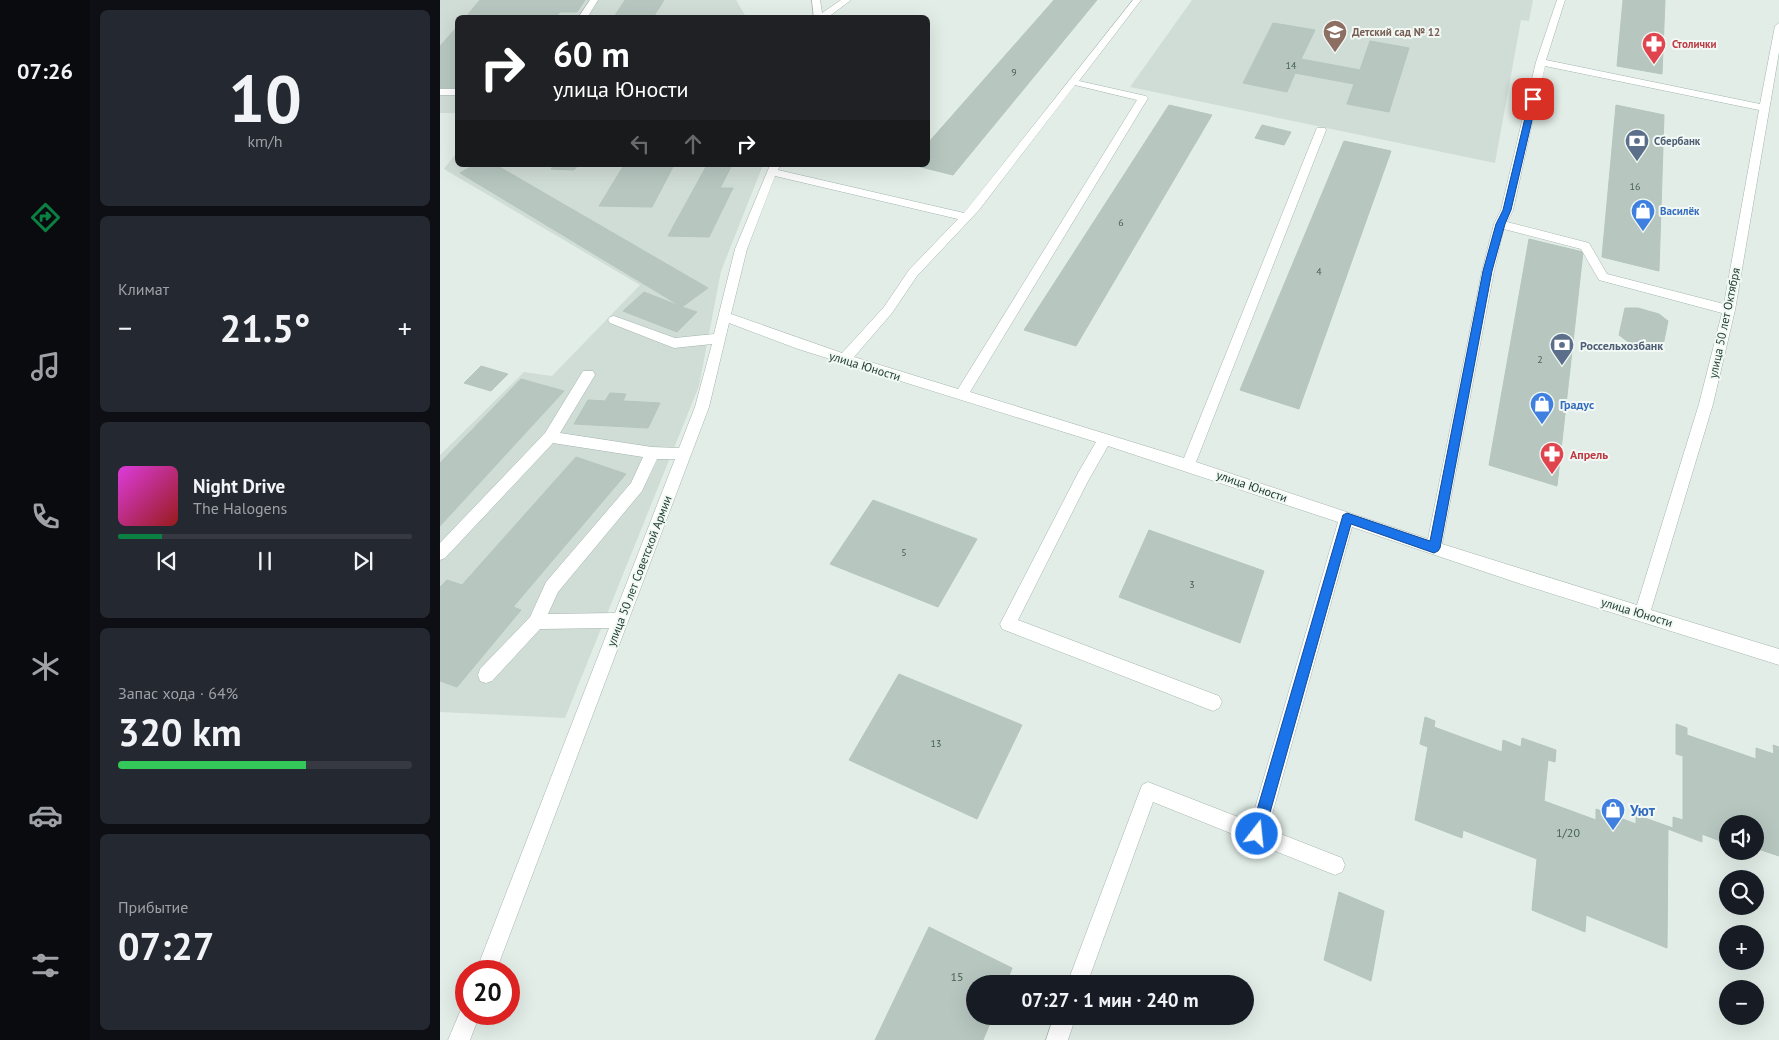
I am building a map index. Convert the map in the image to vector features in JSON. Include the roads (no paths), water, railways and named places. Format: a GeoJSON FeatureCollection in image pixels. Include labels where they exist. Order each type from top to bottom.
{"type":"FeatureCollection","features":[{"type":"Feature","properties":{"kind":"street"},"geometry":{"type":"LineString","coordinates":[[584,15],[594,0]]}},
{"type":"Feature","properties":{"kind":"street"},"geometry":{"type":"LineString","coordinates":[[816,0],[818,15]]}},
{"type":"Feature","properties":{"kind":"street"},"geometry":{"type":"LineString","coordinates":[[824,15],[847,0]]}},
{"type":"Feature","properties":{"kind":"street"},"geometry":{"type":"LineString","coordinates":[[845,359],[888,310],[913,273],[966,217],[1137,0]]}},
{"type":"Feature","properties":{"kind":"street"},"geometry":{"type":"LineString","coordinates":[[1434,548],[1488,271],[1500,224],[1507,210],[1542,62],[1561,0]]}},
{"type":"Feature","properties":{"kind":"street","name":"улица 50 лет Октября"},"geometry":{"type":"LineString","coordinates":[[1642,614],[1706,404],[1729,310],[1778,33]]}},
{"type":"Feature","properties":{"kind":"street"},"geometry":{"type":"LineString","coordinates":[[1542,62],[1765,108]]}},
{"type":"Feature","properties":{"kind":"street"},"geometry":{"type":"LineString","coordinates":[[961,395],[1143,98],[1073,82]]}},
{"type":"Feature","properties":{"kind":"street"},"geometry":{"type":"LineString","coordinates":[[440,92],[455,92]]}},
{"type":"Feature","properties":{"kind":"street"},"geometry":{"type":"LineString","coordinates":[[1188,464],[1321,130]]}},
{"type":"Feature","properties":{"kind":"street"},"geometry":{"type":"LineString","coordinates":[[773,169],[966,217]]}},
{"type":"Feature","properties":{"kind":"street","name":"улица 50 лет Советской Армии"},"geometry":{"type":"LineString","coordinates":[[490,960],[684,454],[712,374],[736,263],[748,228],[773,169]]}},
{"type":"Feature","properties":{"kind":"street"},"geometry":{"type":"LineString","coordinates":[[1500,224],[1585,246],[1603,277],[1729,310]]}},
{"type":"Feature","properties":{"kind":"street","name":"улица Юности"},"geometry":{"type":"LineString","coordinates":[[725,317],[802,346],[1188,464],[1521,577],[1779,657]]}},
{"type":"Feature","properties":{"kind":"street"},"geometry":{"type":"LineString","coordinates":[[614,320],[674,343],[720,338]]}},
{"type":"Feature","properties":{"kind":"street"},"geometry":{"type":"LineString","coordinates":[[440,553],[550,437],[588,374]]}},
{"type":"Feature","properties":{"kind":"street"},"geometry":{"type":"LineString","coordinates":[[550,437],[652,453],[684,454]]}},
{"type":"Feature","properties":{"kind":"street"},"geometry":{"type":"LineString","coordinates":[[1105,439],[1083,477],[1008,624],[1213,702]]}},
{"type":"Feature","properties":{"kind":"street"},"geometry":{"type":"LineString","coordinates":[[486,675],[536,622],[552,587],[636,486],[652,453]]}},
{"type":"Feature","properties":{"kind":"street"},"geometry":{"type":"LineString","coordinates":[[1257,834],[1347,518]]}},
{"type":"Feature","properties":{"kind":"street"},"geometry":{"type":"LineString","coordinates":[[536,622],[620,620]]}},
{"type":"Feature","properties":{"kind":"street"},"geometry":{"type":"LineString","coordinates":[[1080,975],[1148,791],[1335,865]]}},
{"type":"Feature","properties":{"kind":"street"},"geometry":{"type":"LineString","coordinates":[[459,1040],[465,1025]]}},
{"type":"Feature","properties":{"kind":"street"},"geometry":{"type":"LineString","coordinates":[[1057,1040],[1062,1025]]}},
{"type":"Feature","properties":{"kind":"place","name":"Детский сад № 12"},"geometry":{"type":"Point","coordinates":[1335,53]}},
{"type":"Feature","properties":{"kind":"place","name":"Столички"},"geometry":{"type":"Point","coordinates":[1654,65]}},
{"type":"Feature","properties":{"kind":"place","name":"Сбербанк"},"geometry":{"type":"Point","coordinates":[1637,162]}},
{"type":"Feature","properties":{"kind":"place","name":"Василёк"},"geometry":{"type":"Point","coordinates":[1643,232]}},
{"type":"Feature","properties":{"kind":"place","name":"Россельхозбанк"},"geometry":{"type":"Point","coordinates":[1562,366]}},
{"type":"Feature","properties":{"kind":"place","name":"Градус"},"geometry":{"type":"Point","coordinates":[1542,425]}},
{"type":"Feature","properties":{"kind":"place","name":"Апрель"},"geometry":{"type":"Point","coordinates":[1552,475]}},
{"type":"Feature","properties":{"kind":"place","name":"Уют"},"geometry":{"type":"Point","coordinates":[1613,831]}}]}
